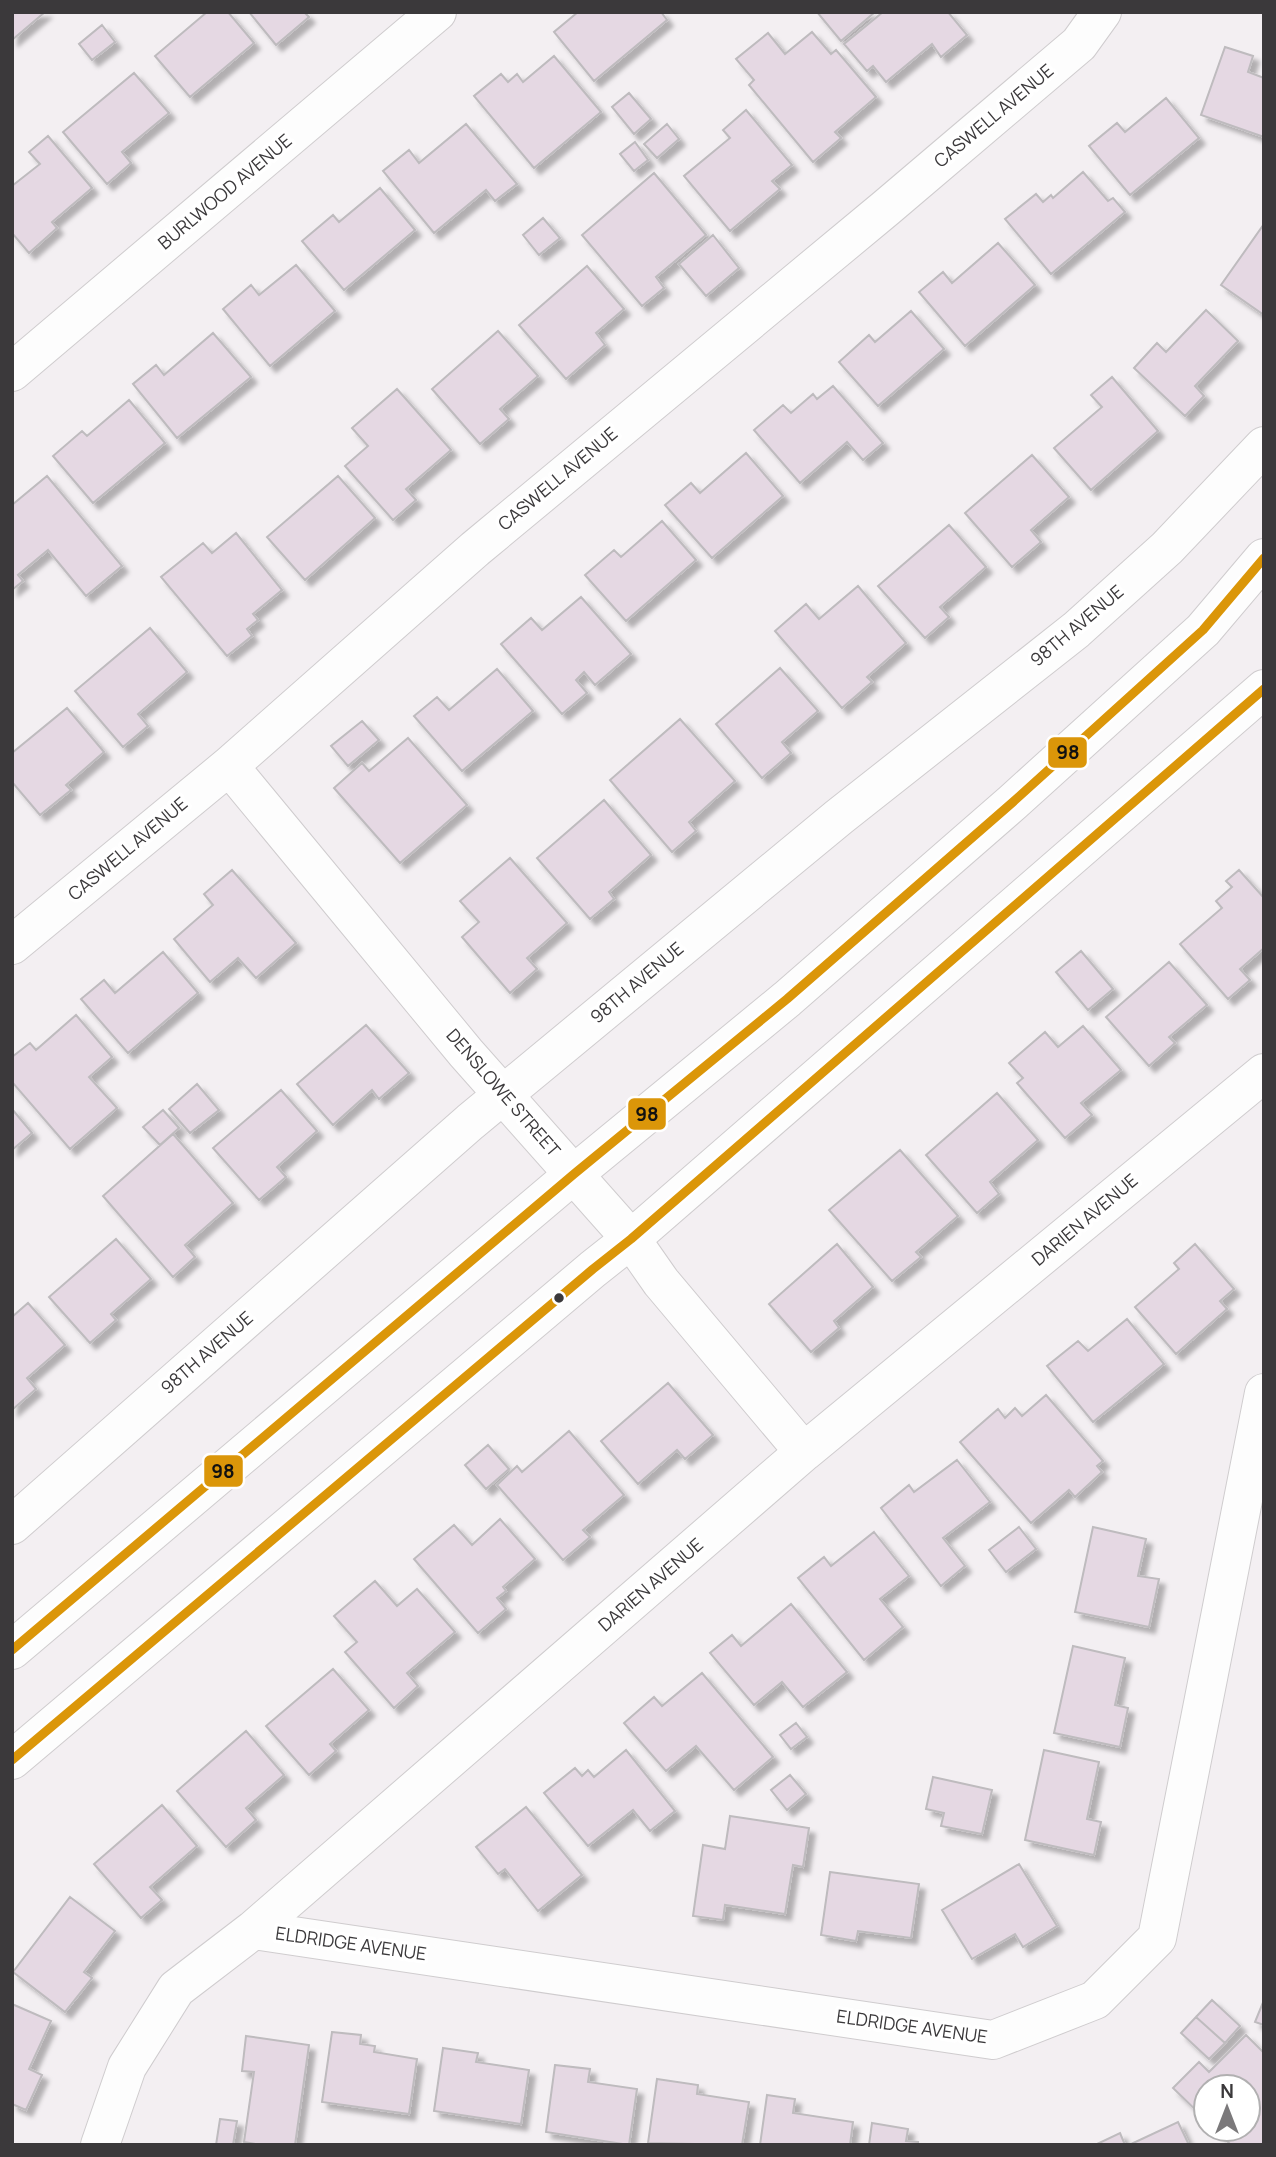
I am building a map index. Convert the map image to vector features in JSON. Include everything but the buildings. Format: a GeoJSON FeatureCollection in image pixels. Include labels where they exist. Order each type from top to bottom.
{"type":"FeatureCollection","features":[{"type":"Feature","properties":{"kind":"street","name":"BURLWOOD AVENUE"},"geometry":{"type":"LineString","coordinates":[[12,372],[437,12]]}},
{"type":"Feature","properties":{"kind":"street","name":"CASWELL AVENUE"},"geometry":{"type":"LineString","coordinates":[[12,945],[229,766],[475,549],[1079,44],[1102,12]]}},
{"type":"Feature","properties":{"kind":"street","name":"98TH AVENUE"},"geometry":{"type":"LineString","coordinates":[[12,1525],[504,1093],[839,817],[1076,631],[1167,548],[1264,446]]}},
{"type":"Feature","properties":{"kind":"street"},"geometry":{"type":"LineString","coordinates":[[12,1650],[574,1174],[787,999],[1013,802],[1202,630],[1264,558]]}},
{"type":"Feature","properties":{"kind":"street"},"geometry":{"type":"LineString","coordinates":[[12,1760],[631,1239],[1264,690]]}},
{"type":"Feature","properties":{"kind":"street","name":"DENSLOWE STREET"},"geometry":{"type":"LineString","coordinates":[[229,766],[466,1053],[631,1239],[661,1282],[804,1452]]}},
{"type":"Feature","properties":{"kind":"street","name":"DARIEN AVENUE"},"geometry":{"type":"LineString","coordinates":[[100,2145],[127,2067],[176,1989],[253,1930],[804,1452],[1264,1073]]}},
{"type":"Feature","properties":{"kind":"street","name":"ELDRIDGE AVENUE"},"geometry":{"type":"LineString","coordinates":[[253,1930],[993,2040],[1096,2000],[1157,1938],[1264,1393]]}},
{"type":"Feature","properties":{"kind":"transit line","name":"98"},"geometry":{"type":"LineString","coordinates":[[12,1650],[574,1174],[787,999],[1013,802],[1203,630],[1264,558]]}},
{"type":"Feature","properties":{"kind":"transit line","name":"98"},"geometry":{"type":"LineString","coordinates":[[12,1760],[631,1239],[1264,689]]}}]}
